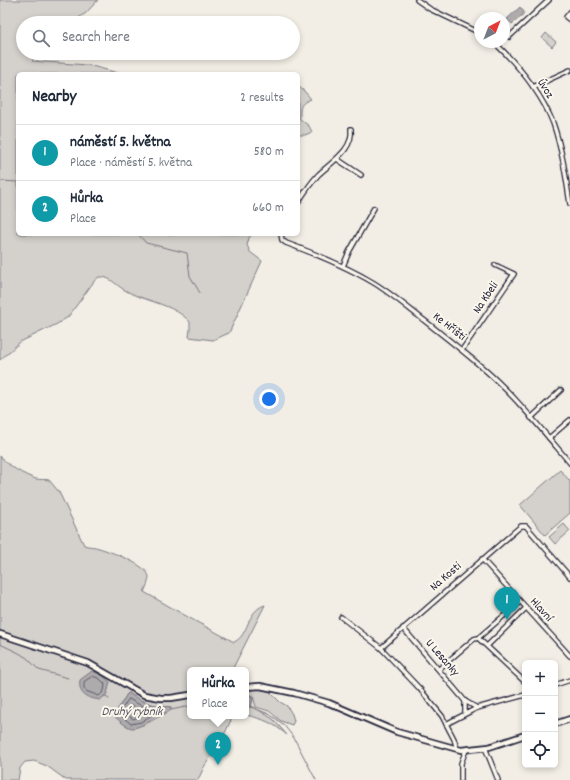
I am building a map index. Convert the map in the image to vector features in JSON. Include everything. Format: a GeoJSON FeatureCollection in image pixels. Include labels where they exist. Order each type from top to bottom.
{"type":"FeatureCollection","features":[{"type":"Feature","properties":{"kind":"street"},"geometry":{"type":"LineString","coordinates":[[417,0],[430,9],[474,30]]}},
{"type":"Feature","properties":{"kind":"street"},"geometry":{"type":"LineString","coordinates":[[510,36],[549,0]]}},
{"type":"Feature","properties":{"kind":"street"},"geometry":{"type":"LineString","coordinates":[[570,12],[566,17],[570,20]]}},
{"type":"Feature","properties":{"kind":"street","name":"Úvoz"},"geometry":{"type":"LineString","coordinates":[[500,48],[533,87],[543,103],[552,123],[559,145],[568,180],[570,204]]}},
{"type":"Feature","properties":{"kind":"street"},"geometry":{"type":"LineString","coordinates":[[533,87],[570,70]]}},
{"type":"Feature","properties":{"kind":"street"},"geometry":{"type":"LineString","coordinates":[[300,200],[322,171],[337,159],[348,143],[351,129]]}},
{"type":"Feature","properties":{"kind":"street"},"geometry":{"type":"LineString","coordinates":[[337,159],[362,175]]}},
{"type":"Feature","properties":{"kind":"street"},"geometry":{"type":"LineString","coordinates":[[343,266],[349,252],[374,208]]}},
{"type":"Feature","properties":{"kind":"street","name":"Ke Hřišti"},"geometry":{"type":"LineString","coordinates":[[281,236],[282,240],[286,243],[343,266],[374,283],[391,294],[462,350],[500,384],[549,438],[570,464]]}},
{"type":"Feature","properties":{"kind":"street","name":"Na Kbeli"},"geometry":{"type":"LineString","coordinates":[[462,350],[514,274],[495,265]]}},
{"type":"Feature","properties":{"kind":"street"},"geometry":{"type":"LineString","coordinates":[[531,418],[561,390]]}},
{"type":"Feature","properties":{"kind":"street"},"geometry":{"type":"LineString","coordinates":[[549,438],[570,420]]}},
{"type":"Feature","properties":{"kind":"street","name":"Na Kosti"},"geometry":{"type":"LineString","coordinates":[[381,648],[518,527],[526,526],[570,577]]}},
{"type":"Feature","properties":{"kind":"street","name":"Hlavní"},"geometry":{"type":"LineString","coordinates":[[482,558],[570,656]]}},
{"type":"Feature","properties":{"kind":"street"},"geometry":{"type":"LineString","coordinates":[[439,669],[520,602]]}},
{"type":"Feature","properties":{"kind":"street"},"geometry":{"type":"LineString","coordinates":[[487,646],[526,608]]}},
{"type":"Feature","properties":{"kind":"street"},"geometry":{"type":"LineString","coordinates":[[341,617],[381,648],[419,688],[442,716],[457,749]]}},
{"type":"Feature","properties":{"kind":"street","name":"U Lesanky"},"geometry":{"type":"LineString","coordinates":[[403,628],[465,701],[477,708]]}},
{"type":"Feature","properties":{"kind":"street"},"geometry":{"type":"LineString","coordinates":[[0,634],[88,663],[144,695],[161,698],[187,695]]}},
{"type":"Feature","properties":{"kind":"street"},"geometry":{"type":"LineString","coordinates":[[478,638],[522,679]]}},
{"type":"Feature","properties":{"kind":"street"},"geometry":{"type":"LineString","coordinates":[[558,684],[570,680]]}},
{"type":"Feature","properties":{"kind":"street"},"geometry":{"type":"LineString","coordinates":[[249,687],[260,686],[294,693],[329,703],[397,732],[457,749],[466,750],[486,748],[522,736]]}},
{"type":"Feature","properties":{"kind":"street"},"geometry":{"type":"LineString","coordinates":[[446,724],[477,708],[522,696]]}},
{"type":"Feature","properties":{"kind":"street"},"geometry":{"type":"LineString","coordinates":[[465,701],[465,713]]}},
{"type":"Feature","properties":{"kind":"street"},"geometry":{"type":"LineString","coordinates":[[558,723],[570,719]]}},
{"type":"Feature","properties":{"kind":"street"},"geometry":{"type":"LineString","coordinates":[[486,748],[498,780]]}},
{"type":"Feature","properties":{"kind":"street"},"geometry":{"type":"LineString","coordinates":[[461,780],[461,763],[466,750]]}},
{"type":"Feature","properties":{"kind":"shaded area"},"geometry":{"type":"Polygon","coordinates":[[[0,0],[98,0],[82,16],[16,16],[16,60],[88,65],[114,72],[16,72],[16,236],[250,236],[247,245],[250,252],[262,261],[229,333],[213,340],[189,337],[190,322],[183,316],[167,307],[123,289],[109,279],[99,277],[95,280],[68,317],[20,342],[0,360],[0,0]]]}},
{"type":"Feature","properties":{"kind":"shaded area"},"geometry":{"type":"Polygon","coordinates":[[[546,33],[556,42],[552,47],[542,38],[546,33]]]}},
{"type":"Feature","properties":{"kind":"shaded area"},"geometry":{"type":"Polygon","coordinates":[[[300,88],[311,99],[301,106],[300,109],[300,88]]]}},
{"type":"Feature","properties":{"kind":"shaded area"},"geometry":{"type":"Polygon","coordinates":[[[300,119],[309,126],[312,132],[305,135],[300,135],[300,119]]]}},
{"type":"Feature","properties":{"kind":"shaded area"},"geometry":{"type":"Polygon","coordinates":[[[0,456],[16,470],[26,475],[36,479],[49,480],[59,492],[84,545],[97,547],[135,563],[147,572],[149,577],[144,592],[195,621],[234,642],[242,635],[254,612],[265,605],[234,667],[187,667],[187,693],[170,696],[145,693],[89,661],[0,632],[0,456]]]}},
{"type":"Feature","properties":{"kind":"shaded area"},"geometry":{"type":"Polygon","coordinates":[[[560,470],[570,481],[570,513],[545,535],[520,505],[560,470]]]}},
{"type":"Feature","properties":{"kind":"shaded area"},"geometry":{"type":"Polygon","coordinates":[[[564,524],[570,531],[555,544],[549,537],[564,524]]]}},
{"type":"Feature","properties":{"kind":"shaded area"},"geometry":{"type":"Polygon","coordinates":[[[0,637],[87,665],[143,697],[160,700],[187,697],[187,719],[232,719],[222,739],[204,767],[198,780],[66,780],[47,766],[34,761],[25,762],[20,768],[18,780],[0,780],[0,637]],[[129,693],[127,694],[115,714],[143,725],[170,711],[171,707],[160,706],[139,699],[129,693]]]}},
{"type":"Feature","properties":{"kind":"shaded area"},"geometry":{"type":"Polygon","coordinates":[[[249,689],[269,691],[280,702],[287,706],[294,721],[292,725],[281,721],[269,711],[256,707],[253,696],[249,694],[249,689]]]}},
{"type":"Feature","properties":{"kind":"shaded area"},"geometry":{"type":"Polygon","coordinates":[[[252,706],[273,719],[287,735],[268,722],[249,716],[249,707],[252,706]]]}},
{"type":"Feature","properties":{"kind":"water"},"geometry":{"type":"Polygon","coordinates":[[[520,7],[524,12],[522,16],[512,24],[510,22],[510,16],[520,7]]]}},
{"type":"Feature","properties":{"kind":"water"},"geometry":{"type":"Polygon","coordinates":[[[92,671],[102,675],[110,682],[107,694],[100,700],[87,697],[80,689],[80,680],[92,671]]]}},
{"type":"Feature","properties":{"kind":"water","name":"Druhý rybník"},"geometry":{"type":"Polygon","coordinates":[[[129,693],[149,703],[171,707],[171,710],[151,721],[132,728],[123,724],[115,717],[115,714],[129,693]]]}},
{"type":"Feature","properties":{"kind":"water"},"geometry":{"type":"Polygon","coordinates":[[[249,696],[253,699],[251,707],[249,707],[249,696]]]}},
{"type":"Feature","properties":{"kind":"waterway"},"geometry":{"type":"LineString","coordinates":[[0,181],[16,182]]}},
{"type":"Feature","properties":{"kind":"waterway"},"geometry":{"type":"LineString","coordinates":[[140,236],[146,243],[187,253],[190,276],[200,293]]}},
{"type":"Feature","properties":{"kind":"waterway"},"geometry":{"type":"LineString","coordinates":[[0,644],[27,658],[39,670],[68,678]]}},
{"type":"Feature","properties":{"kind":"waterway"},"geometry":{"type":"LineString","coordinates":[[104,696],[109,699]]}},
{"type":"Feature","properties":{"kind":"waterway"},"geometry":{"type":"LineString","coordinates":[[171,710],[187,707]]}},
{"type":"Feature","properties":{"kind":"waterway"},"geometry":{"type":"LineString","coordinates":[[251,707],[269,714],[283,724],[294,738],[316,780]]}},
{"type":"Feature","properties":{"kind":"place","name":"náměstí 5. května"},"geometry":{"type":"Point","coordinates":[507,620]}},
{"type":"Feature","properties":{"kind":"place","name":"Hůrka"},"geometry":{"type":"Point","coordinates":[218,765]}}]}
